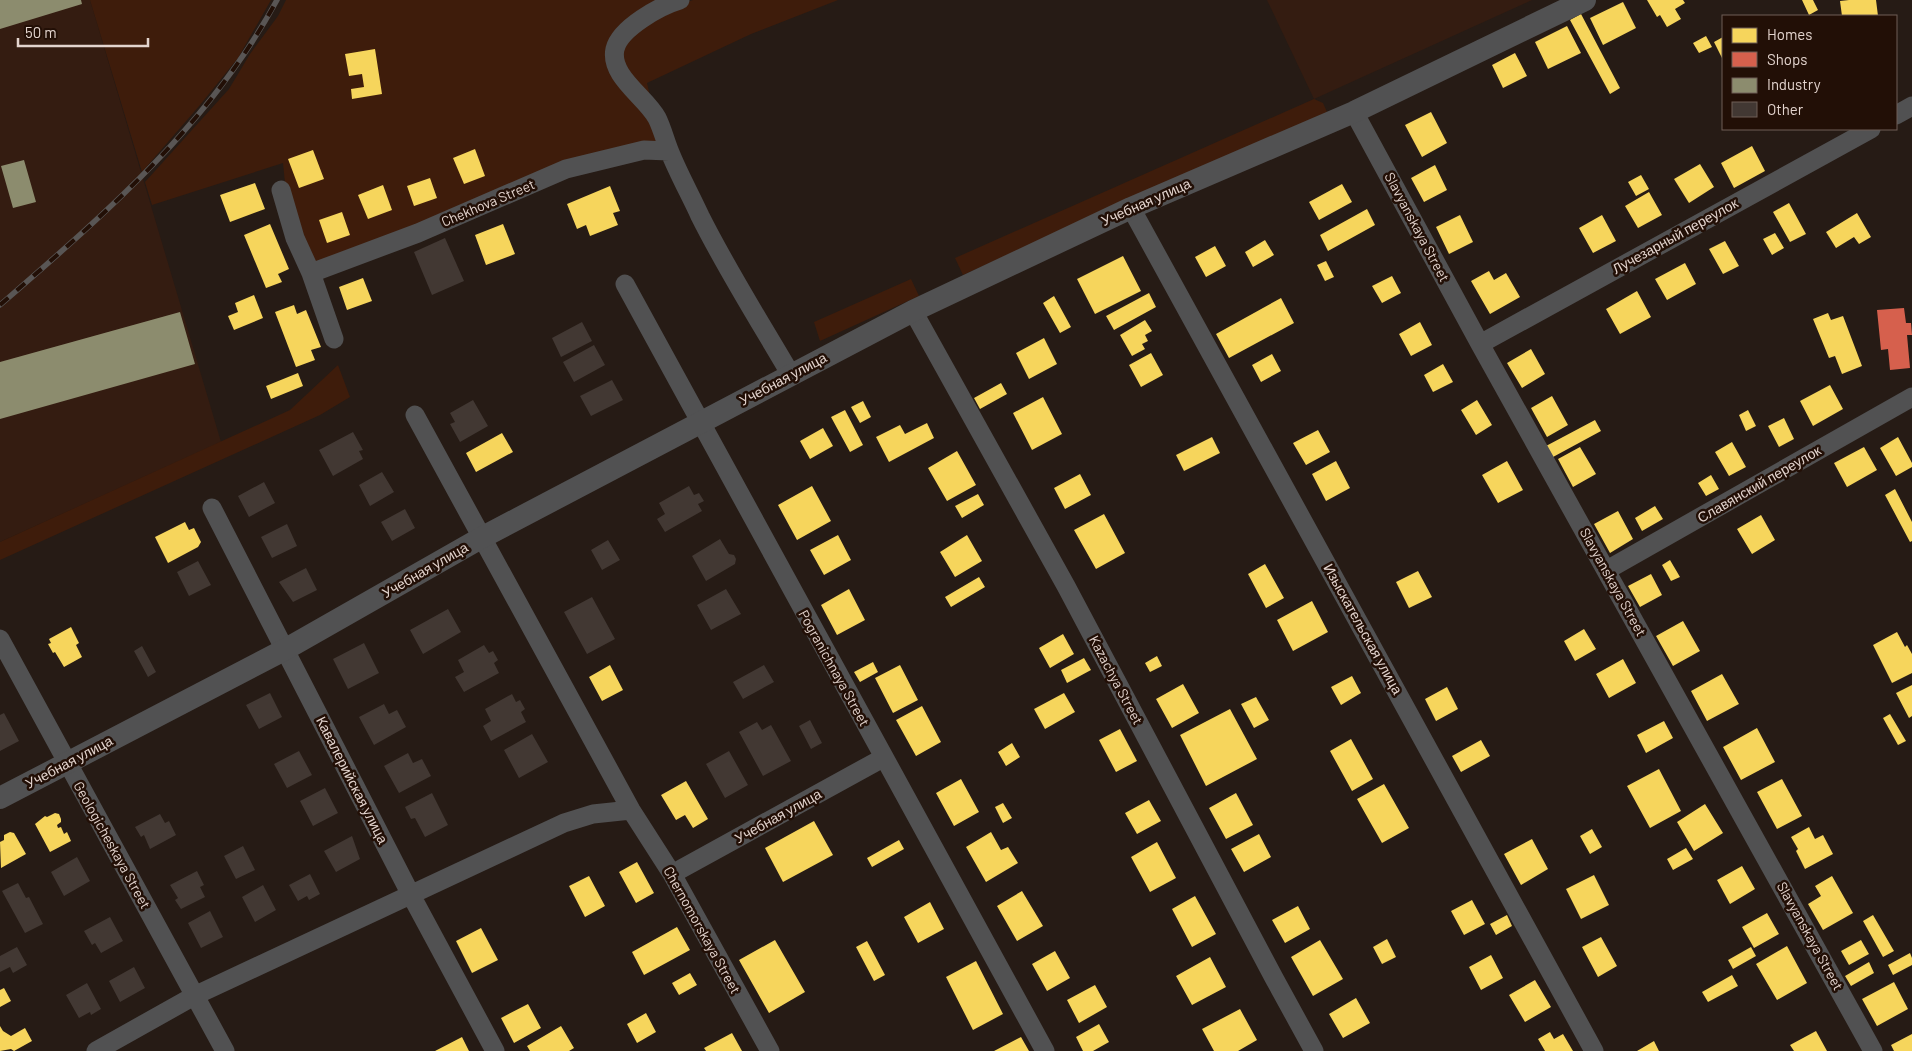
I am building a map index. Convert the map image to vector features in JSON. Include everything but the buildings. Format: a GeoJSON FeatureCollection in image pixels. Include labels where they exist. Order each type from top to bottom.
{"type":"FeatureCollection","features":[{"type":"Feature","properties":{"kind":"street"},"geometry":{"type":"LineString","coordinates":[[680,0],[648,13],[624,34],[615,49],[616,65],[626,82],[647,103],[657,118],[669,151],[701,218],[791,375]]}},
{"type":"Feature","properties":{"kind":"street","name":"Учебная улица"},"geometry":{"type":"LineString","coordinates":[[0,798],[285,650],[481,538],[913,311],[1131,208],[1354,112],[1585,0]]}},
{"type":"Feature","properties":{"kind":"street"},"geometry":{"type":"LineString","coordinates":[[1897,114],[1912,106]]}},
{"type":"Feature","properties":{"kind":"street","name":"Slavyanskaya Street"},"geometry":{"type":"LineString","coordinates":[[1354,112],[1480,344],[1873,1051]]}},
{"type":"Feature","properties":{"kind":"street","name":"Лучезарный переулок"},"geometry":{"type":"LineString","coordinates":[[1480,344],[1869,130]]}},
{"type":"Feature","properties":{"kind":"street","name":"Chekhova Street"},"geometry":{"type":"LineString","coordinates":[[311,273],[418,233],[566,169],[644,150],[669,151]]}},
{"type":"Feature","properties":{"kind":"street"},"geometry":{"type":"LineString","coordinates":[[281,190],[295,238],[311,273],[334,339]]}},
{"type":"Feature","properties":{"kind":"street","name":"Изыскательская улица"},"geometry":{"type":"LineString","coordinates":[[1131,208],[1594,1051]]}},
{"type":"Feature","properties":{"kind":"street","name":"Pogranichnaya Street"},"geometry":{"type":"LineString","coordinates":[[625,284],[1045,1051]]}},
{"type":"Feature","properties":{"kind":"street","name":"Kazachya Street"},"geometry":{"type":"LineString","coordinates":[[913,311],[1066,586],[1314,1051]]}},
{"type":"Feature","properties":{"kind":"street","name":"Славянский переулок"},"geometry":{"type":"LineString","coordinates":[[1606,570],[1912,397]]}},
{"type":"Feature","properties":{"kind":"street","name":"Chernomorskaya Street"},"geometry":{"type":"LineString","coordinates":[[415,415],[631,810],[672,874],[770,1051]]}},
{"type":"Feature","properties":{"kind":"street","name":"Кавалерийская улица"},"geometry":{"type":"LineString","coordinates":[[212,508],[411,895],[495,1051]]}},
{"type":"Feature","properties":{"kind":"street","name":"Geologicheskaya Street"},"geometry":{"type":"LineString","coordinates":[[0,639],[225,1051]]}},
{"type":"Feature","properties":{"kind":"street","name":"Учебная улица"},"geometry":{"type":"LineString","coordinates":[[672,874],[883,758]]}},
{"type":"Feature","properties":{"kind":"street"},"geometry":{"type":"LineString","coordinates":[[96,1051],[194,996],[564,823],[593,814],[631,810]]}},
{"type":"Feature","properties":{"kind":"shaded area"},"geometry":{"type":"Polygon","coordinates":[[[0,0],[90,0],[221,442],[0,542],[0,0]]]}},
{"type":"Feature","properties":{"kind":"shaded area"},"geometry":{"type":"Polygon","coordinates":[[[90,0],[271,0],[238,58],[142,172],[90,0]]]}},
{"type":"Feature","properties":{"kind":"shaded area"},"geometry":{"type":"Polygon","coordinates":[[[286,0],[664,0],[608,48],[643,108],[660,144],[314,265],[286,193],[283,163],[152,205],[145,182],[229,89],[250,54],[278,16],[286,0]]]}},
{"type":"Feature","properties":{"kind":"shaded area"},"geometry":{"type":"Polygon","coordinates":[[[693,0],[838,0],[751,34],[647,83],[650,96],[626,73],[620,48],[644,25],[673,8],[693,0]]]}},
{"type":"Feature","properties":{"kind":"shaded area"},"geometry":{"type":"Polygon","coordinates":[[[1267,0],[1532,0],[1314,99],[1267,0]]]}},
{"type":"Feature","properties":{"kind":"shaded area"},"geometry":{"type":"Polygon","coordinates":[[[1314,99],[1323,103],[1327,112],[963,275],[955,258],[1314,99]]]}},
{"type":"Feature","properties":{"kind":"shaded area"},"geometry":{"type":"Polygon","coordinates":[[[911,279],[919,296],[820,341],[814,322],[911,279]]]}},
{"type":"Feature","properties":{"kind":"shaded area"},"geometry":{"type":"Polygon","coordinates":[[[338,365],[350,397],[320,415],[0,560],[0,542],[290,410],[338,365]]]}},
{"type":"Feature","properties":{"kind":"railway"},"geometry":{"type":"LineString","coordinates":[[0,305],[116,201],[188,127],[250,45],[277,0]]}}]}
